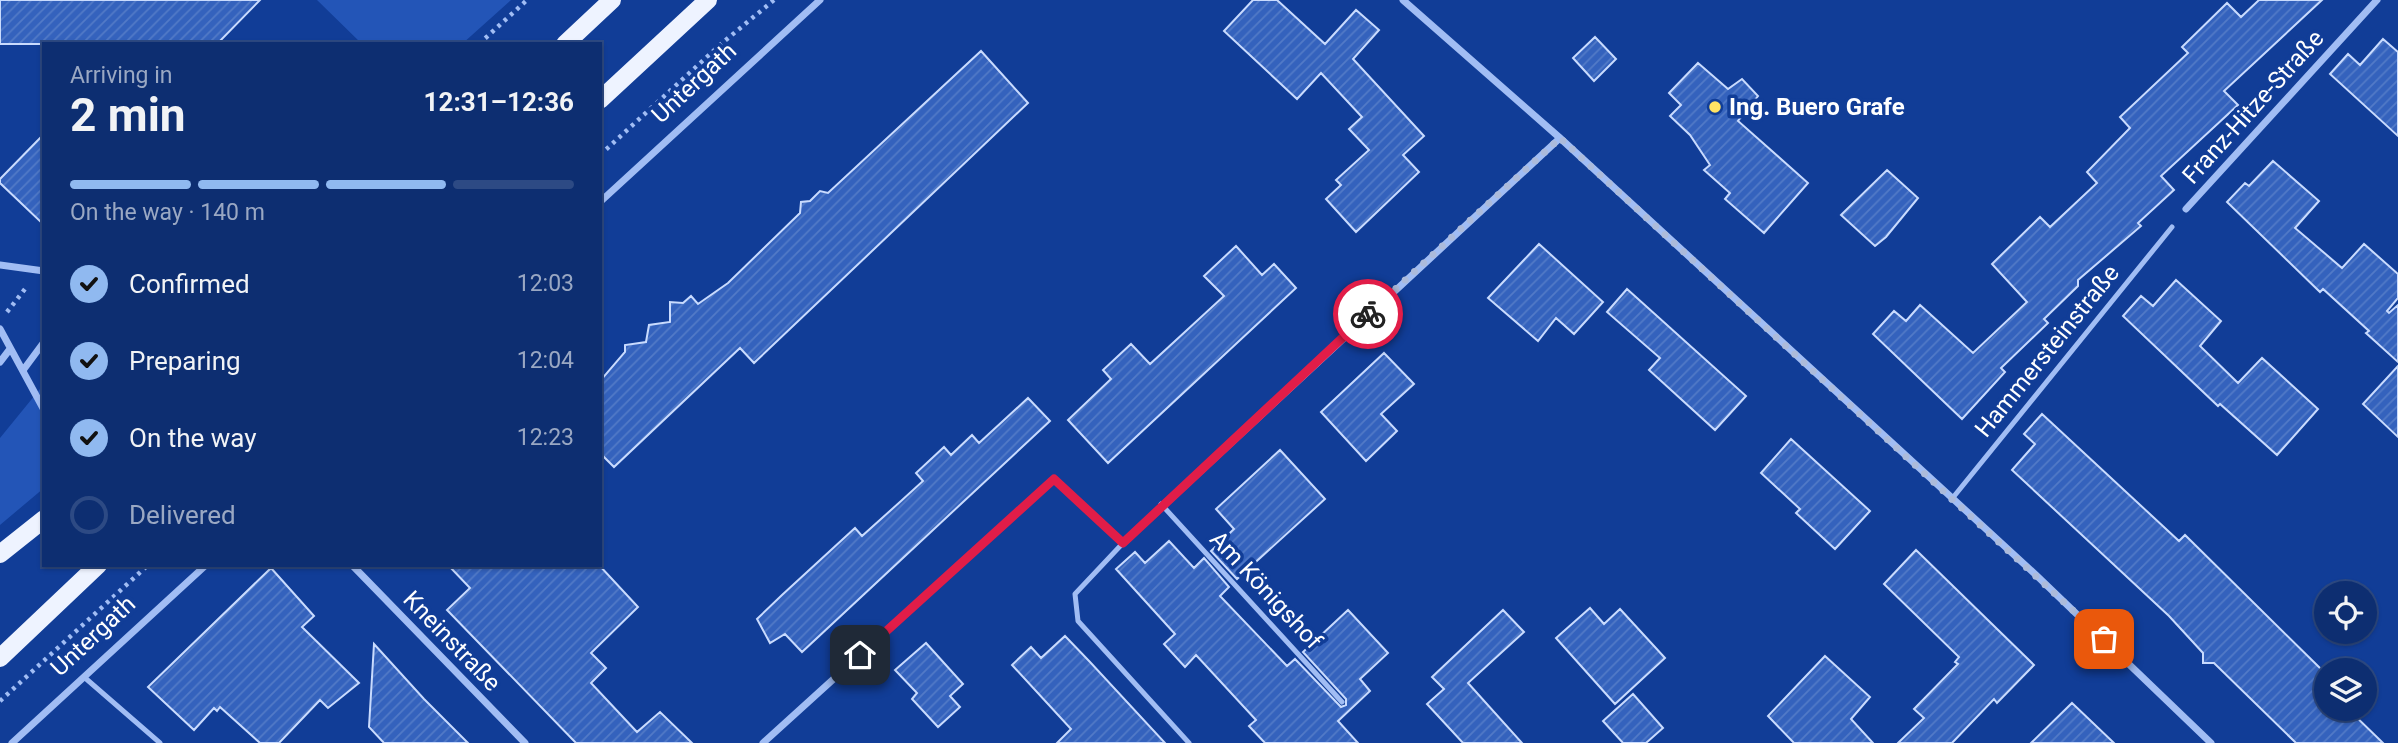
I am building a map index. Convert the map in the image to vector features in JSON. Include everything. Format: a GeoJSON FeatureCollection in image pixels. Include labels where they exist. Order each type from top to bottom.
{"type":"FeatureCollection","features":[{"type":"Feature","properties":{"kind":"main road"},"geometry":{"type":"LineString","coordinates":[[567,42],[612,0]]}},
{"type":"Feature","properties":{"kind":"main road"},"geometry":{"type":"LineString","coordinates":[[602,98],[708,0]]}},
{"type":"Feature","properties":{"kind":"main road"},"geometry":{"type":"LineString","coordinates":[[0,554],[42,521]]}},
{"type":"Feature","properties":{"kind":"main road","name":"Untergath"},"geometry":{"type":"LineString","coordinates":[[0,657],[96,567]]}},
{"type":"Feature","properties":{"kind":"street","name":"Untergath"},"geometry":{"type":"LineString","coordinates":[[602,200],[820,0]]}},
{"type":"Feature","properties":{"kind":"street"},"geometry":{"type":"LineString","coordinates":[[1403,0],[1560,138],[1951,500],[2075,611],[2211,743]]}},
{"type":"Feature","properties":{"kind":"street","name":"Franz-Hitze-Straße"},"geometry":{"type":"LineString","coordinates":[[2186,209],[2378,0]]}},
{"type":"Feature","properties":{"kind":"street"},"geometry":{"type":"LineString","coordinates":[[763,743],[1054,479],[1123,543],[1161,504],[1560,138]]}},
{"type":"Feature","properties":{"kind":"street"},"geometry":{"type":"LineString","coordinates":[[0,265],[42,271]]}},
{"type":"Feature","properties":{"kind":"street"},"geometry":{"type":"LineString","coordinates":[[0,329],[42,406]]}},
{"type":"Feature","properties":{"kind":"street"},"geometry":{"type":"LineString","coordinates":[[24,369],[42,345]]}},
{"type":"Feature","properties":{"kind":"street"},"geometry":{"type":"LineString","coordinates":[[0,362],[10,349]]}},
{"type":"Feature","properties":{"kind":"street","name":"Untergath"},"geometry":{"type":"LineString","coordinates":[[12,743],[204,567]]}},
{"type":"Feature","properties":{"kind":"street","name":"Kneinstraße"},"geometry":{"type":"LineString","coordinates":[[354,567],[525,743]]}},
{"type":"Feature","properties":{"kind":"lane","name":"Hammersteinstraße"},"geometry":{"type":"LineString","coordinates":[[1951,500],[2172,227]]}},
{"type":"Feature","properties":{"kind":"lane","name":"Am Königshof"},"geometry":{"type":"LineString","coordinates":[[1161,504],[1342,702]]}},
{"type":"Feature","properties":{"kind":"lane"},"geometry":{"type":"LineString","coordinates":[[1123,543],[1075,594],[1078,621],[1189,743]]}},
{"type":"Feature","properties":{"kind":"lane"},"geometry":{"type":"LineString","coordinates":[[84,677],[160,743]]}},
{"type":"Feature","properties":{"kind":"path"},"geometry":{"type":"LineString","coordinates":[[481,42],[527,0]]}},
{"type":"Feature","properties":{"kind":"path"},"geometry":{"type":"LineString","coordinates":[[602,153],[721,44],[775,0]]}},
{"type":"Feature","properties":{"kind":"path"},"geometry":{"type":"LineString","coordinates":[[0,702],[146,567]]}},
{"type":"Feature","properties":{"kind":"shaded area"},"geometry":{"type":"Polygon","coordinates":[[[317,0],[511,0],[464,42],[360,42],[317,0]]]}},
{"type":"Feature","properties":{"kind":"shaded area"},"geometry":{"type":"Polygon","coordinates":[[[42,386],[42,490],[0,525],[0,438],[42,386]]]}},
{"type":"Feature","properties":{"kind":"building"},"geometry":{"type":"Polygon","coordinates":[[[0,0],[260,0],[219,42],[0,44],[0,0]]]}},
{"type":"Feature","properties":{"kind":"building"},"geometry":{"type":"Polygon","coordinates":[[[1253,0],[1277,0],[1325,44],[1356,10],[1379,30],[1353,59],[1424,136],[1403,155],[1419,172],[1356,232],[1326,199],[1341,185],[1336,180],[1369,150],[1349,129],[1362,117],[1321,73],[1297,99],[1224,31],[1253,0]]]}},
{"type":"Feature","properties":{"kind":"building"},"geometry":{"type":"Polygon","coordinates":[[[2259,0],[2322,0],[2224,91],[2238,105],[2161,176],[2174,190],[2138,223],[2141,226],[2078,280],[2078,286],[2044,319],[2048,323],[2001,368],[2005,372],[1962,419],[1873,334],[1894,311],[1906,321],[1920,305],[1973,353],[2027,302],[1992,264],[2040,217],[2050,227],[2097,183],[2087,172],[2130,128],[2120,117],[2188,53],[2182,47],[2227,3],[2241,17],[2259,0]]]}},
{"type":"Feature","properties":{"kind":"building"},"geometry":{"type":"Polygon","coordinates":[[[1595,37],[1616,59],[1594,81],[1573,58],[1595,37]]]}},
{"type":"Feature","properties":{"kind":"building"},"geometry":{"type":"Polygon","coordinates":[[[2383,39],[2398,52],[2398,136],[2330,74],[2348,54],[2360,65],[2383,39]]]}},
{"type":"Feature","properties":{"kind":"building"},"geometry":{"type":"Polygon","coordinates":[[[981,51],[1028,103],[754,363],[740,348],[614,467],[602,455],[602,379],[625,352],[625,345],[646,342],[649,325],[670,322],[670,302],[683,303],[691,296],[698,304],[728,283],[800,213],[801,202],[810,201],[820,191],[828,193],[981,51]]]}},
{"type":"Feature","properties":{"kind":"building"},"geometry":{"type":"Polygon","coordinates":[[[1698,63],[1728,89],[1742,79],[1758,96],[1738,121],[1808,183],[1764,233],[1725,199],[1730,193],[1704,170],[1710,165],[1690,135],[1670,116],[1681,105],[1669,93],[1698,63]]]}},
{"type":"Feature","properties":{"kind":"building"},"geometry":{"type":"Polygon","coordinates":[[[42,136],[42,223],[0,183],[0,179],[42,136]]]}},
{"type":"Feature","properties":{"kind":"building"},"geometry":{"type":"Polygon","coordinates":[[[2273,161],[2319,201],[2295,228],[2342,268],[2364,244],[2398,274],[2398,298],[2387,311],[2389,313],[2398,305],[2398,362],[2366,333],[2369,331],[2323,289],[2320,292],[2227,202],[2245,183],[2249,186],[2273,161]]]}},
{"type":"Feature","properties":{"kind":"building"},"geometry":{"type":"Polygon","coordinates":[[[1887,170],[1918,198],[1886,237],[1875,246],[1841,215],[1887,170]]]}},
{"type":"Feature","properties":{"kind":"building"},"geometry":{"type":"Polygon","coordinates":[[[1539,244],[1603,302],[1574,334],[1556,318],[1538,341],[1488,298],[1539,244]]]}},
{"type":"Feature","properties":{"kind":"building"},"geometry":{"type":"Polygon","coordinates":[[[1236,246],[1262,275],[1274,264],[1296,288],[1108,463],[1068,420],[1111,379],[1103,370],[1131,344],[1150,364],[1224,296],[1204,276],[1236,246]]]}},
{"type":"Feature","properties":{"kind":"building"},"geometry":{"type":"Polygon","coordinates":[[[2176,280],[2221,321],[2200,346],[2238,383],[2262,358],[2318,409],[2277,455],[2220,404],[2218,406],[2123,316],[2141,296],[2153,306],[2176,280]]]}},
{"type":"Feature","properties":{"kind":"building"},"geometry":{"type":"Polygon","coordinates":[[[1627,289],[1746,396],[1715,430],[1649,370],[1660,358],[1607,312],[1627,289]]]}},
{"type":"Feature","properties":{"kind":"building"},"geometry":{"type":"Polygon","coordinates":[[[1384,353],[1414,384],[1381,414],[1397,431],[1366,461],[1321,412],[1384,353]]]}},
{"type":"Feature","properties":{"kind":"building"},"geometry":{"type":"Polygon","coordinates":[[[2398,366],[2398,437],[2363,404],[2398,366]]]}},
{"type":"Feature","properties":{"kind":"building"},"geometry":{"type":"Polygon","coordinates":[[[1028,398],[1050,421],[802,652],[785,634],[770,643],[757,619],[782,595],[855,528],[862,536],[923,481],[916,473],[944,447],[951,455],[972,435],[979,443],[1028,398]]]}},
{"type":"Feature","properties":{"kind":"building"},"geometry":{"type":"Polygon","coordinates":[[[2042,414],[2179,541],[2185,535],[2314,662],[2314,721],[2360,721],[2383,743],[2296,743],[2214,663],[2203,663],[2203,653],[2169,616],[2012,470],[2035,444],[2024,434],[2042,414]]]}},
{"type":"Feature","properties":{"kind":"building"},"geometry":{"type":"Polygon","coordinates":[[[1791,439],[1870,511],[1835,549],[1796,513],[1800,509],[1761,473],[1791,439]]]}},
{"type":"Feature","properties":{"kind":"building"},"geometry":{"type":"Polygon","coordinates":[[[1280,450],[1325,499],[1237,579],[1211,551],[1234,529],[1216,509],[1280,450]]]}},
{"type":"Feature","properties":{"kind":"building"},"geometry":{"type":"Polygon","coordinates":[[[1169,541],[1194,568],[1204,558],[1229,587],[1220,596],[1287,666],[1295,659],[1341,707],[1346,705],[1346,699],[1303,652],[1348,610],[1388,653],[1360,679],[1370,691],[1338,721],[1358,743],[1265,743],[1249,726],[1256,720],[1196,655],[1185,667],[1164,644],[1175,634],[1116,569],[1135,552],[1145,563],[1169,541]]]}},
{"type":"Feature","properties":{"kind":"building"},"geometry":{"type":"Polygon","coordinates":[[[1916,550],[2034,665],[1997,703],[1994,699],[1952,743],[1898,743],[1924,718],[1914,709],[1958,664],[1955,662],[1959,657],[1884,584],[1916,550]]]}},
{"type":"Feature","properties":{"kind":"building"},"geometry":{"type":"Polygon","coordinates":[[[450,567],[601,567],[638,607],[591,653],[606,668],[591,683],[637,732],[660,712],[692,743],[576,743],[447,610],[470,588],[450,567]]]}},
{"type":"Feature","properties":{"kind":"building"},"geometry":{"type":"Polygon","coordinates":[[[271,568],[314,616],[302,627],[359,683],[328,708],[320,700],[279,743],[260,743],[220,707],[217,711],[214,708],[194,730],[148,687],[271,568]]]}},
{"type":"Feature","properties":{"kind":"building"},"geometry":{"type":"Polygon","coordinates":[[[1590,608],[1604,624],[1620,609],[1665,658],[1615,704],[1556,638],[1590,608]]]}},
{"type":"Feature","properties":{"kind":"building"},"geometry":{"type":"Polygon","coordinates":[[[1503,610],[1524,632],[1468,683],[1522,743],[1463,743],[1427,704],[1444,689],[1432,677],[1503,610]]]}},
{"type":"Feature","properties":{"kind":"building"},"geometry":{"type":"Polygon","coordinates":[[[1065,636],[1165,743],[1057,743],[1071,729],[1012,665],[1031,647],[1041,658],[1065,636]]]}},
{"type":"Feature","properties":{"kind":"building"},"geometry":{"type":"Polygon","coordinates":[[[926,643],[963,684],[950,696],[960,707],[938,727],[912,699],[917,693],[895,670],[926,643]]]}},
{"type":"Feature","properties":{"kind":"building"},"geometry":{"type":"Polygon","coordinates":[[[374,644],[468,743],[384,743],[369,727],[374,644]]]}},
{"type":"Feature","properties":{"kind":"building"},"geometry":{"type":"Polygon","coordinates":[[[1825,656],[1870,697],[1851,719],[1873,743],[1794,743],[1768,716],[1825,656]]]}},
{"type":"Feature","properties":{"kind":"building"},"geometry":{"type":"Polygon","coordinates":[[[1633,694],[1663,728],[1646,743],[1623,743],[1603,721],[1633,694]]]}},
{"type":"Feature","properties":{"kind":"building"},"geometry":{"type":"Polygon","coordinates":[[[2072,703],[2114,743],[2031,743],[2072,703]]]}},
{"type":"Feature","properties":{"kind":"way so far"},"geometry":{"type":"LineString","coordinates":[[1368,314],[1560,138],[2104,639]]}},
{"type":"Feature","properties":{"kind":"place","name":"Ing. Buero Grafe"},"geometry":{"type":"Point","coordinates":[1715,107]}},
{"type":"Feature","properties":{"kind":"route"},"geometry":{"type":"LineString","coordinates":[[860,655],[1054,479],[1123,543],[1161,504],[1368,314]]}}]}
